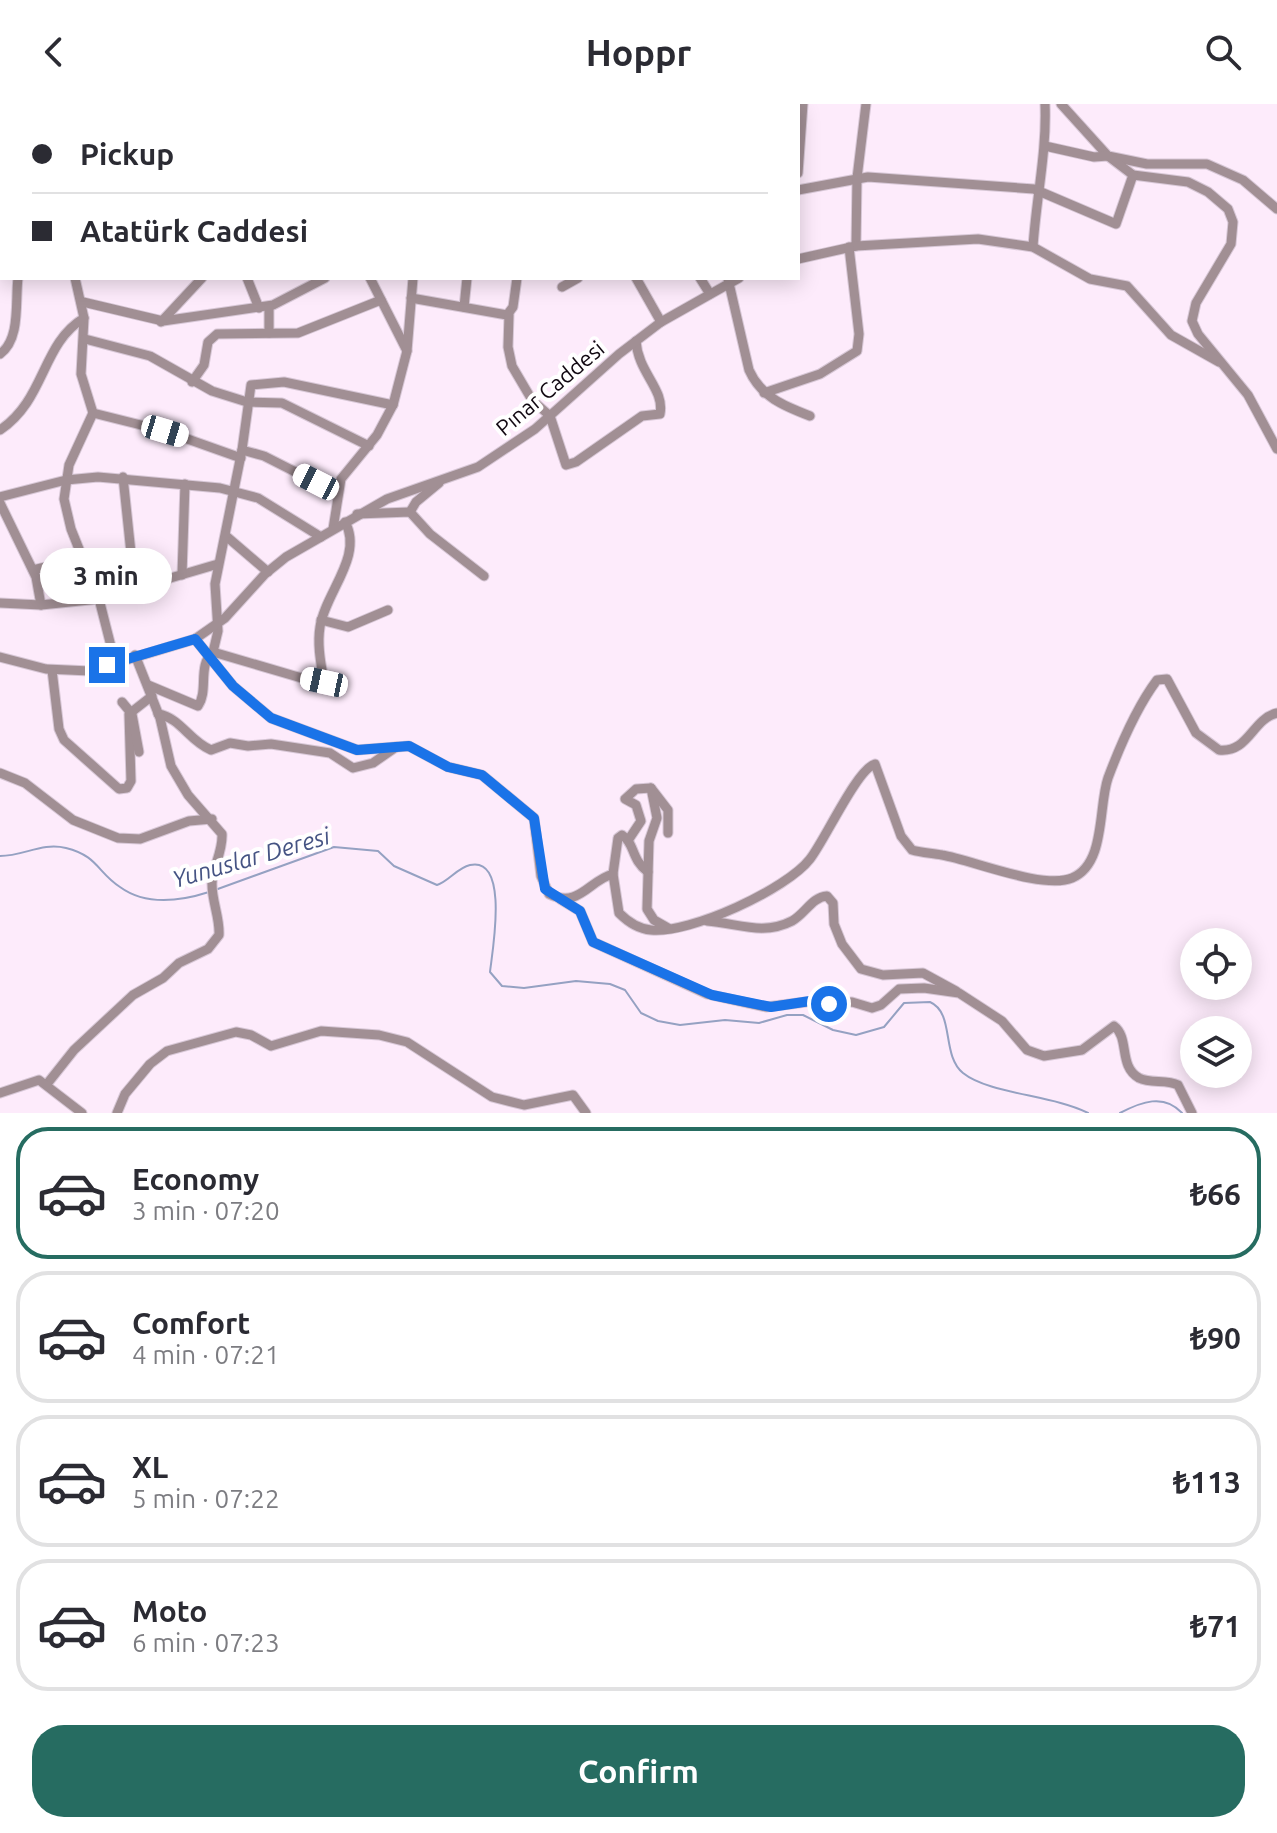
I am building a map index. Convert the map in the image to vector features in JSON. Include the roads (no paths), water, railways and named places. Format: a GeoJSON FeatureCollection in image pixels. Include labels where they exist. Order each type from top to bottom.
{"type":"FeatureCollection","features":[{"type":"Feature","properties":{"kind":"street"},"geometry":{"type":"LineString","coordinates":[[800,134],[803,104]]}},
{"type":"Feature","properties":{"kind":"street"},"geometry":{"type":"LineString","coordinates":[[764,393],[820,374],[857,351],[859,334],[853,246],[866,104]]}},
{"type":"Feature","properties":{"kind":"street"},"geometry":{"type":"LineString","coordinates":[[1033,247],[1037,190],[1045,146],[1045,104]]}},
{"type":"Feature","properties":{"kind":"street"},"geometry":{"type":"LineString","coordinates":[[1061,104],[1108,156],[1133,175],[1188,182],[1218,199],[1231,214],[1234,227],[1231,244],[1196,303],[1192,321],[1198,334],[1254,405],[1277,449]]}},
{"type":"Feature","properties":{"kind":"street"},"geometry":{"type":"LineString","coordinates":[[1045,146],[1147,164],[1207,164],[1229,173],[1277,209]]}},
{"type":"Feature","properties":{"kind":"street"},"geometry":{"type":"LineString","coordinates":[[800,190],[857,178],[1037,190],[1116,224],[1133,175]]}},
{"type":"Feature","properties":{"kind":"street"},"geometry":{"type":"LineString","coordinates":[[800,259],[853,246],[978,239],[1033,247],[1090,279],[1127,286],[1171,335],[1226,366]]}},
{"type":"Feature","properties":{"kind":"street"},"geometry":{"type":"LineString","coordinates":[[0,354],[9,345],[13,330],[18,280]]}},
{"type":"Feature","properties":{"kind":"street"},"geometry":{"type":"LineString","coordinates":[[76,280],[83,302],[84,318],[81,374],[93,413],[66,480],[65,507],[99,599],[115,662]]}},
{"type":"Feature","properties":{"kind":"street"},"geometry":{"type":"LineString","coordinates":[[248,280],[264,308],[269,333]]}},
{"type":"Feature","properties":{"kind":"street"},"geometry":{"type":"LineString","coordinates":[[371,280],[407,351]]}},
{"type":"Feature","properties":{"kind":"street"},"geometry":{"type":"LineString","coordinates":[[333,529],[337,493],[345,473],[369,446],[393,405],[407,351],[413,280]]}},
{"type":"Feature","properties":{"kind":"street"},"geometry":{"type":"LineString","coordinates":[[464,307],[467,280]]}},
{"type":"Feature","properties":{"kind":"street"},"geometry":{"type":"LineString","coordinates":[[517,280],[509,315],[508,347],[512,366],[532,400],[550,416],[562,459],[568,465],[642,416],[660,414],[658,392],[641,369],[636,341]]}},
{"type":"Feature","properties":{"kind":"street"},"geometry":{"type":"LineString","coordinates":[[562,287],[574,280]]}},
{"type":"Feature","properties":{"kind":"street"},"geometry":{"type":"LineString","coordinates":[[637,280],[661,322]]}},
{"type":"Feature","properties":{"kind":"street"},"geometry":{"type":"LineString","coordinates":[[701,280],[710,294]]}},
{"type":"Feature","properties":{"kind":"street"},"geometry":{"type":"LineString","coordinates":[[732,280],[749,370],[764,393],[810,416]]}},
{"type":"Feature","properties":{"kind":"street","name":"Pınar Caddesi"},"geometry":{"type":"LineString","coordinates":[[0,657],[52,670],[90,671],[135,655],[168,650],[195,639],[218,625],[268,572],[357,514],[399,494],[478,467],[550,416],[661,322],[732,280]]}},
{"type":"Feature","properties":{"kind":"street"},"geometry":{"type":"LineString","coordinates":[[161,322],[199,281]]}},
{"type":"Feature","properties":{"kind":"street"},"geometry":{"type":"LineString","coordinates":[[83,302],[161,322],[237,308],[264,308],[313,281]]}},
{"type":"Feature","properties":{"kind":"street"},"geometry":{"type":"LineString","coordinates":[[411,298],[509,315]]}},
{"type":"Feature","properties":{"kind":"street"},"geometry":{"type":"LineString","coordinates":[[192,382],[204,365],[208,342],[217,334],[308,330],[381,300]]}},
{"type":"Feature","properties":{"kind":"street"},"geometry":{"type":"LineString","coordinates":[[0,430],[28,405],[65,333],[84,318]]}},
{"type":"Feature","properties":{"kind":"street"},"geometry":{"type":"LineString","coordinates":[[85,339],[150,356],[192,382],[247,402],[282,403],[369,446]]}},
{"type":"Feature","properties":{"kind":"street"},"geometry":{"type":"LineString","coordinates":[[148,685],[198,706],[218,625],[214,594],[218,564],[242,454],[251,385],[284,382],[393,405]]}},
{"type":"Feature","properties":{"kind":"street"},"geometry":{"type":"LineString","coordinates":[[93,413],[272,460],[337,493]]}},
{"type":"Feature","properties":{"kind":"street"},"geometry":{"type":"LineString","coordinates":[[123,477],[135,591]]}},
{"type":"Feature","properties":{"kind":"street"},"geometry":{"type":"LineString","coordinates":[[0,497],[66,480],[123,477],[234,490],[258,498],[321,537]]}},
{"type":"Feature","properties":{"kind":"street"},"geometry":{"type":"LineString","coordinates":[[410,512],[416,502],[441,480]]}},
{"type":"Feature","properties":{"kind":"street"},"geometry":{"type":"LineString","coordinates":[[182,575],[185,484]]}},
{"type":"Feature","properties":{"kind":"street"},"geometry":{"type":"LineString","coordinates":[[0,503],[33,570],[41,605]]}},
{"type":"Feature","properties":{"kind":"street"},"geometry":{"type":"LineString","coordinates":[[357,514],[410,512],[430,534],[484,576]]}},
{"type":"Feature","properties":{"kind":"street"},"geometry":{"type":"LineString","coordinates":[[324,682],[318,643],[321,620],[346,563],[351,541],[345,522]]}},
{"type":"Feature","properties":{"kind":"street"},"geometry":{"type":"LineString","coordinates":[[226,536],[268,572]]}},
{"type":"Feature","properties":{"kind":"street"},"geometry":{"type":"LineString","coordinates":[[33,570],[83,558]]}},
{"type":"Feature","properties":{"kind":"street"},"geometry":{"type":"LineString","coordinates":[[0,603],[41,605],[99,599],[135,591],[218,564]]}},
{"type":"Feature","properties":{"kind":"street"},"geometry":{"type":"LineString","coordinates":[[321,620],[348,627],[388,610]]}},
{"type":"Feature","properties":{"kind":"street"},"geometry":{"type":"LineString","coordinates":[[195,639],[211,653],[239,692],[275,720],[357,750],[409,746],[448,767],[479,773],[530,813],[535,821],[543,884],[549,894],[578,910]]}},
{"type":"Feature","properties":{"kind":"street"},"geometry":{"type":"LineString","coordinates":[[211,653],[324,682],[339,689]]}},
{"type":"Feature","properties":{"kind":"street"},"geometry":{"type":"LineString","coordinates":[[47,1084],[74,1050],[133,995],[163,978],[179,963],[211,947],[220,929],[212,893],[223,841],[221,830],[193,801],[171,766],[158,714],[135,655]]}},
{"type":"Feature","properties":{"kind":"street"},"geometry":{"type":"LineString","coordinates":[[52,670],[59,729],[64,740],[119,789],[129,786],[131,781],[131,711]]}},
{"type":"Feature","properties":{"kind":"street"},"geometry":{"type":"LineString","coordinates":[[648,872],[634,859],[629,839],[622,835],[618,838],[613,874],[616,902],[623,917],[647,929],[668,928],[738,908],[802,868],[826,837],[862,772],[872,765],[879,767],[899,832],[912,850],[945,855],[997,872],[1063,881],[1081,873],[1091,857],[1108,779],[1157,680],[1167,679],[1196,733],[1219,750],[1238,747],[1264,718],[1277,713]]}},
{"type":"Feature","properties":{"kind":"street"},"geometry":{"type":"LineString","coordinates":[[131,711],[152,696]]}},
{"type":"Feature","properties":{"kind":"street"},"geometry":{"type":"LineString","coordinates":[[122,702],[131,711],[139,752]]}},
{"type":"Feature","properties":{"kind":"street"},"geometry":{"type":"LineString","coordinates":[[158,714],[174,719],[193,739],[211,750],[230,743],[248,746],[271,744],[330,753],[353,768],[373,763],[398,745]]}},
{"type":"Feature","properties":{"kind":"street"},"geometry":{"type":"LineString","coordinates":[[0,773],[25,783],[73,820],[118,838],[140,839],[189,821],[212,819]]}},
{"type":"Feature","properties":{"kind":"street"},"geometry":{"type":"LineString","coordinates":[[629,839],[641,821],[636,805],[627,803],[625,798],[639,788],[651,788]]}},
{"type":"Feature","properties":{"kind":"street"},"geometry":{"type":"LineString","coordinates":[[651,788],[657,818],[649,841],[648,911],[668,928]]}},
{"type":"Feature","properties":{"kind":"street"},"geometry":{"type":"LineString","coordinates":[[651,788],[668,810],[668,833]]}},
{"type":"Feature","properties":{"kind":"street"},"geometry":{"type":"LineString","coordinates":[[560,899],[580,896],[613,874]]}},
{"type":"Feature","properties":{"kind":"street"},"geometry":{"type":"LineString","coordinates":[[580,896],[578,910],[593,942],[707,994],[766,1007],[814,1001],[876,1007],[899,989],[924,988],[959,993]]}},
{"type":"Feature","properties":{"kind":"street"},"geometry":{"type":"LineString","coordinates":[[701,919],[747,929],[767,929],[792,921],[819,897],[827,896],[833,903],[834,924],[842,944],[861,969],[883,975],[923,973],[1002,1021],[1027,1050],[1044,1056],[1082,1050],[1106,1028],[1116,1027],[1133,1073],[1144,1080],[1178,1085],[1192,1113]]}},
{"type":"Feature","properties":{"kind":"street"},"geometry":{"type":"LineString","coordinates":[[117,1113],[125,1094],[150,1064],[167,1051],[236,1032],[251,1035],[271,1046],[321,1031],[338,1031],[407,1042],[492,1097],[524,1105],[573,1095],[586,1113]]}},
{"type":"Feature","properties":{"kind":"street"},"geometry":{"type":"LineString","coordinates":[[0,1093],[34,1080],[47,1084],[82,1113]]}},
{"type":"Feature","properties":{"kind":"waterway","name":"Yunuslar Deresi"},"geometry":{"type":"LineString","coordinates":[[0,856],[49,847],[66,848],[85,855],[120,887],[141,897],[164,900],[209,892]]}},
{"type":"Feature","properties":{"kind":"waterway","name":"Yunuslar Deresi"},"geometry":{"type":"LineString","coordinates":[[215,890],[334,847],[378,851],[394,866],[437,885],[465,867],[482,866],[490,875],[496,908],[490,972],[502,986],[524,988],[576,981],[610,984],[625,990],[641,1013],[658,1021],[680,1025],[725,1020],[759,1023],[787,1015],[803,1015],[833,1030],[856,1035],[884,1027],[904,1003],[930,1002],[943,1015],[952,1056],[963,1073],[989,1086],[1057,1102],[1088,1113]]}},
{"type":"Feature","properties":{"kind":"waterway","name":"Yunuslar Deresi"},"geometry":{"type":"LineString","coordinates":[[1120,1113],[1152,1101],[1168,1103],[1182,1113]]}}]}
